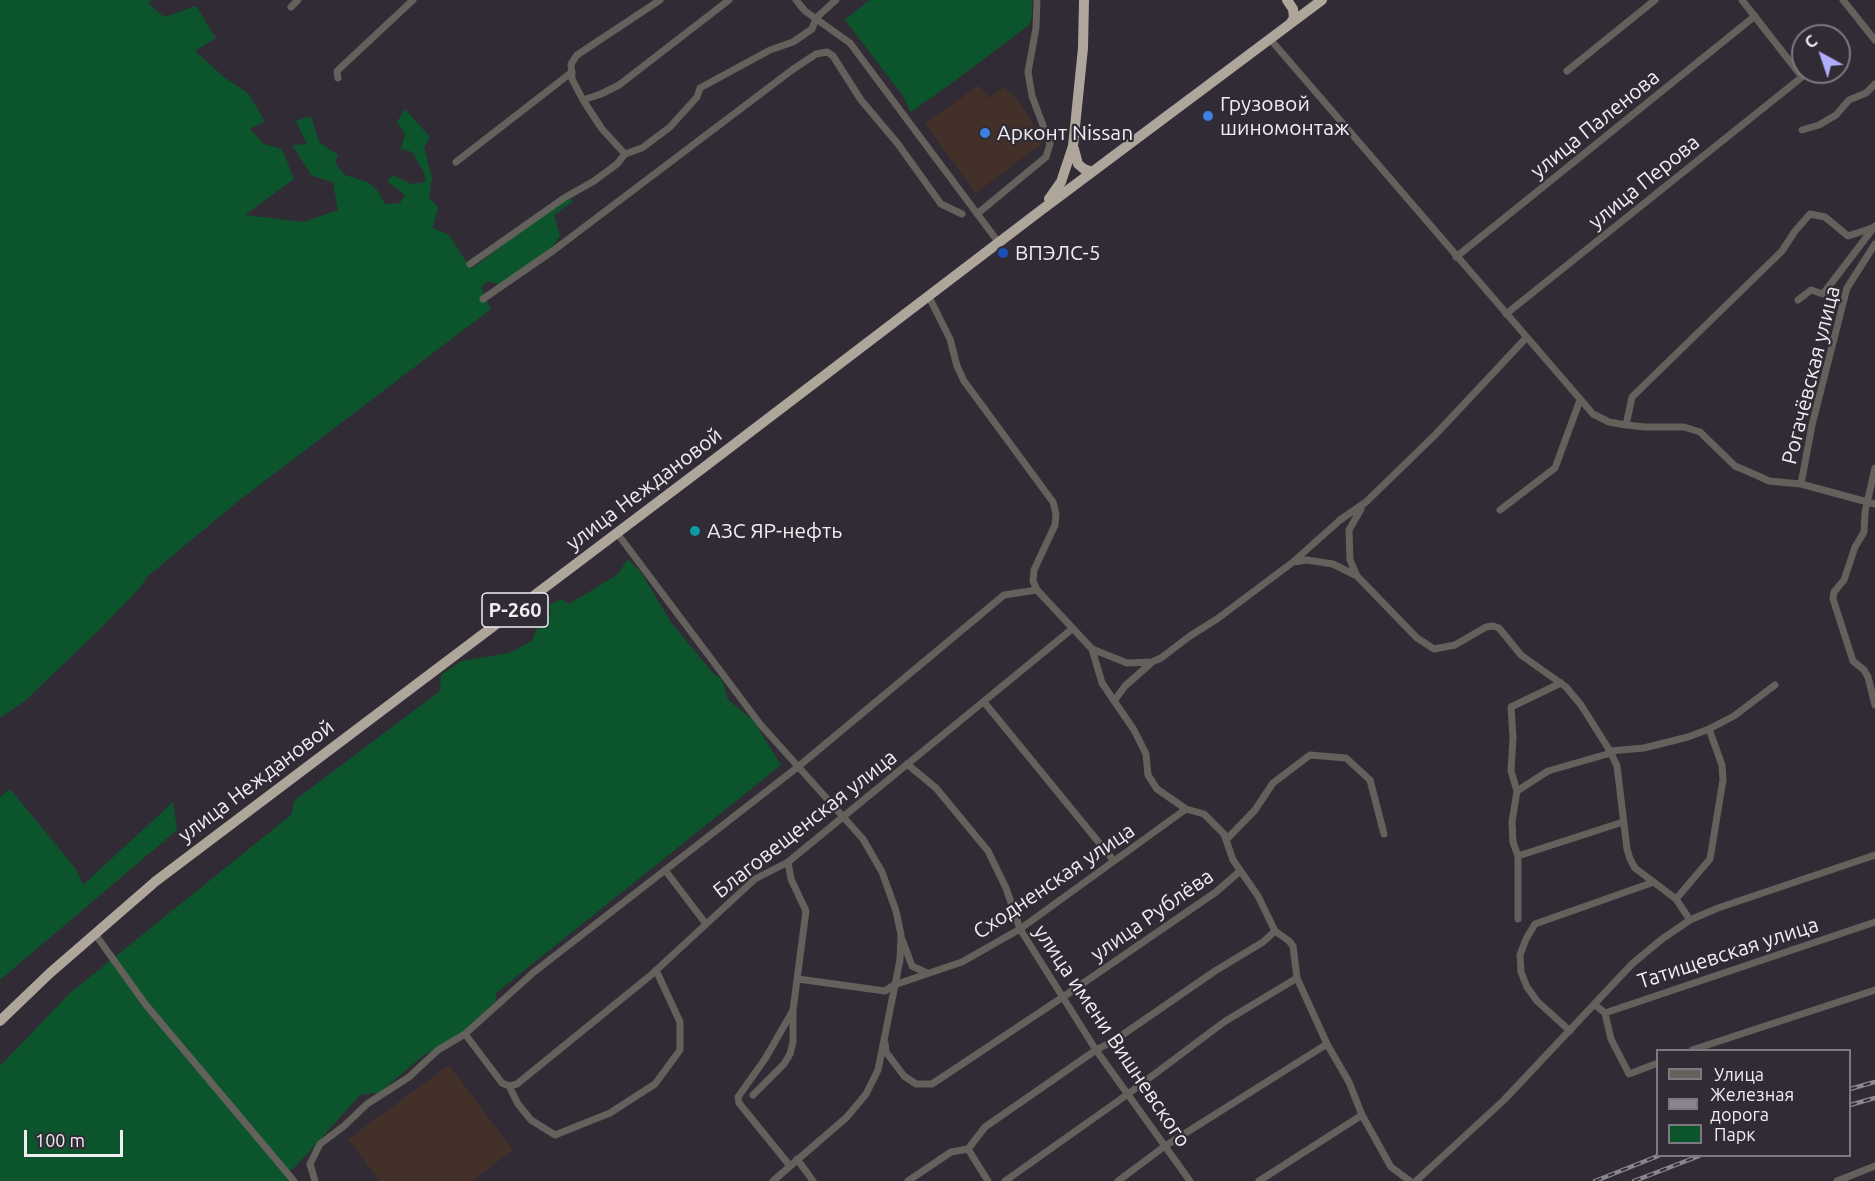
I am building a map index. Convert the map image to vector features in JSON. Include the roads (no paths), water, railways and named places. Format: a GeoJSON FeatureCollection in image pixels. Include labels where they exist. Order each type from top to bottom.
{"type":"FeatureCollection","features":[{"type":"Feature","properties":{"kind":"highway"},"geometry":{"type":"LineString","coordinates":[[1040,211],[1061,182],[1073,146],[1083,48],[1084,0]]}},
{"type":"Feature","properties":{"kind":"highway"},"geometry":{"type":"LineString","coordinates":[[1287,0],[1293,9],[1294,18],[1290,25]]}},
{"type":"Feature","properties":{"kind":"highway","name":"улица Неждановой"},"geometry":{"type":"LineString","coordinates":[[0,1021],[50,973],[156,881],[1322,0]]}},
{"type":"Feature","properties":{"kind":"highway"},"geometry":{"type":"LineString","coordinates":[[1073,146],[1078,164],[1084,170],[1092,172]]}},
{"type":"Feature","properties":{"kind":"street"},"geometry":{"type":"LineString","coordinates":[[291,7],[298,0]]}},
{"type":"Feature","properties":{"kind":"street"},"geometry":{"type":"LineString","coordinates":[[338,78],[338,71],[413,0]]}},
{"type":"Feature","properties":{"kind":"street"},"geometry":{"type":"LineString","coordinates":[[625,154],[602,129],[583,100],[572,79],[571,64],[577,55],[660,0]]}},
{"type":"Feature","properties":{"kind":"street"},"geometry":{"type":"LineString","coordinates":[[583,100],[619,85],[729,0]]}},
{"type":"Feature","properties":{"kind":"street"},"geometry":{"type":"LineString","coordinates":[[796,0],[805,11],[850,43],[999,243]]}},
{"type":"Feature","properties":{"kind":"street"},"geometry":{"type":"LineString","coordinates":[[470,264],[564,198],[594,181],[617,164],[625,154],[642,148],[670,127],[697,97],[700,88],[770,50],[793,42],[812,30],[816,18],[836,0]]}},
{"type":"Feature","properties":{"kind":"street"},"geometry":{"type":"LineString","coordinates":[[977,214],[1046,157],[1050,144],[1032,96],[1029,72],[1036,28],[1037,0]]}},
{"type":"Feature","properties":{"kind":"street"},"geometry":{"type":"LineString","coordinates":[[1567,71],[1655,0]]}},
{"type":"Feature","properties":{"kind":"street"},"geometry":{"type":"LineString","coordinates":[[1742,0],[1755,16]]}},
{"type":"Feature","properties":{"kind":"street"},"geometry":{"type":"LineString","coordinates":[[1843,0],[1875,40]]}},
{"type":"Feature","properties":{"kind":"street","name":"улица Перова"},"geometry":{"type":"LineString","coordinates":[[1506,314],[1802,77],[1755,16]]}},
{"type":"Feature","properties":{"kind":"street","name":"улица Паленова"},"geometry":{"type":"LineString","coordinates":[[1456,257],[1755,16]]}},
{"type":"Feature","properties":{"kind":"street"},"geometry":{"type":"LineString","coordinates":[[1270,39],[1593,414],[1609,422],[1626,425],[1684,427],[1700,432],[1735,466],[1768,481],[1800,484],[1871,504]]}},
{"type":"Feature","properties":{"kind":"street"},"geometry":{"type":"LineString","coordinates":[[483,299],[546,256],[792,70],[816,54],[827,52],[834,56],[861,100],[898,144],[941,204],[962,214]]}},
{"type":"Feature","properties":{"kind":"street"},"geometry":{"type":"LineString","coordinates":[[456,162],[572,72]]}},
{"type":"Feature","properties":{"kind":"street"},"geometry":{"type":"LineString","coordinates":[[1802,130],[1819,125],[1836,115],[1849,100],[1866,93],[1875,84]]}},
{"type":"Feature","properties":{"kind":"street"},"geometry":{"type":"LineString","coordinates":[[1626,425],[1632,397],[1782,251],[1794,231],[1809,214],[1825,217],[1848,236],[1875,227]]}},
{"type":"Feature","properties":{"kind":"street"},"geometry":{"type":"LineString","coordinates":[[1798,300],[1811,290],[1823,294],[1875,227]]}},
{"type":"Feature","properties":{"kind":"street","name":"Рогачёвская улица"},"geometry":{"type":"LineString","coordinates":[[1800,484],[1812,425],[1847,288],[1875,244]]}},
{"type":"Feature","properties":{"kind":"street"},"geometry":{"type":"LineString","coordinates":[[929,297],[950,339],[957,366],[964,381],[1053,502],[1056,525],[1034,570],[1033,581],[1037,590],[1092,649],[1127,663],[1152,662]]}},
{"type":"Feature","properties":{"kind":"street"},"geometry":{"type":"LineString","coordinates":[[1357,576],[1350,560],[1350,530],[1355,516],[1526,338]]}},
{"type":"Feature","properties":{"kind":"street"},"geometry":{"type":"LineString","coordinates":[[1500,510],[1556,468],[1580,400]]}},
{"type":"Feature","properties":{"kind":"street"},"geometry":{"type":"LineString","coordinates":[[1875,468],[1871,504],[1864,532],[1855,547],[1844,580],[1834,592],[1833,599],[1852,661],[1864,670],[1868,677],[1875,703]]}},
{"type":"Feature","properties":{"kind":"street"},"geometry":{"type":"LineString","coordinates":[[1114,701],[1118,693],[1152,662],[1217,619],[1293,562],[1332,527],[1366,502]]}},
{"type":"Feature","properties":{"kind":"street"},"geometry":{"type":"LineString","coordinates":[[616,533],[760,724],[863,839],[882,872],[912,966],[927,972]]}},
{"type":"Feature","properties":{"kind":"street"},"geometry":{"type":"LineString","coordinates":[[1293,562],[1322,561],[1343,568],[1357,576],[1427,646],[1442,649],[1455,645],[1486,627],[1499,628],[1521,656],[1561,683],[1581,705],[1617,766],[1623,822],[1630,859],[1635,868],[1676,899],[1690,920]]}},
{"type":"Feature","properties":{"kind":"street"},"geometry":{"type":"LineString","coordinates":[[315,1181],[310,1164],[320,1144],[344,1126],[367,1104],[409,1077],[438,1050],[465,1034],[534,972],[799,766],[1004,595],[1037,590]]}},
{"type":"Feature","properties":{"kind":"street","name":"Благовещенская улица"},"geometry":{"type":"LineString","coordinates":[[506,1085],[517,1084],[656,970],[755,879],[788,862],[1072,629]]}},
{"type":"Feature","properties":{"kind":"street"},"geometry":{"type":"LineString","coordinates":[[1092,649],[1102,682],[1134,730],[1146,754],[1148,776],[1157,789],[1186,809],[1204,814],[1224,834],[1233,860],[1258,896],[1275,931],[1293,946],[1297,978],[1362,1115],[1391,1167],[1410,1181]]}},
{"type":"Feature","properties":{"kind":"street"},"geometry":{"type":"LineString","coordinates":[[1127,663],[1132,680]]}},
{"type":"Feature","properties":{"kind":"street"},"geometry":{"type":"LineString","coordinates":[[1518,919],[1518,856],[1512,822],[1517,791],[1511,771],[1513,737],[1511,707],[1561,683]]}},
{"type":"Feature","properties":{"kind":"street"},"geometry":{"type":"LineString","coordinates":[[1517,791],[1548,771],[1610,752],[1644,748],[1709,729],[1734,716],[1775,686]]}},
{"type":"Feature","properties":{"kind":"street"},"geometry":{"type":"LineString","coordinates":[[984,702],[1114,861]]}},
{"type":"Feature","properties":{"kind":"street"},"geometry":{"type":"LineString","coordinates":[[1676,899],[1710,859],[1723,780],[1722,765],[1709,729]]}},
{"type":"Feature","properties":{"kind":"street"},"geometry":{"type":"LineString","coordinates":[[1226,840],[1255,810],[1273,783],[1310,755],[1346,758],[1370,780],[1384,834]]}},
{"type":"Feature","properties":{"kind":"street","name":"улица имени Вишневского"},"geometry":{"type":"LineString","coordinates":[[907,765],[936,788],[988,851],[1006,888],[1020,929],[1096,1050],[1190,1181]]}},
{"type":"Feature","properties":{"kind":"street","name":"Сходненская улица"},"geometry":{"type":"LineString","coordinates":[[798,979],[885,991],[927,972],[962,962],[1020,929],[1186,809]]}},
{"type":"Feature","properties":{"kind":"street"},"geometry":{"type":"LineString","coordinates":[[1518,856],[1623,822]]}},
{"type":"Feature","properties":{"kind":"street"},"geometry":{"type":"LineString","coordinates":[[1416,1181],[1504,1100],[1632,964],[1662,939],[1690,920],[1769,890],[1875,855]]}},
{"type":"Feature","properties":{"kind":"street"},"geometry":{"type":"LineString","coordinates":[[753,1095],[784,1064],[790,1054],[794,1029],[794,1010],[806,911],[791,879],[788,862]]}},
{"type":"Feature","properties":{"kind":"street"},"geometry":{"type":"LineString","coordinates":[[665,870],[706,924]]}},
{"type":"Feature","properties":{"kind":"street","name":"улица Рублёва"},"geometry":{"type":"LineString","coordinates":[[884,1038],[886,1052],[904,1076],[916,1084],[932,1084],[1215,892],[1240,871]]}},
{"type":"Feature","properties":{"kind":"street"},"geometry":{"type":"LineString","coordinates":[[1570,1031],[1537,1001],[1527,987],[1521,972],[1520,955],[1526,939],[1535,924],[1654,882]]}},
{"type":"Feature","properties":{"kind":"street","name":"Татищевская улица"},"geometry":{"type":"LineString","coordinates":[[1605,1012],[1875,922]]}},
{"type":"Feature","properties":{"kind":"street"},"geometry":{"type":"LineString","coordinates":[[908,1181],[951,1152],[968,1149],[985,1127],[1096,1050],[1115,1040],[1215,971],[1263,942],[1275,931]]}},
{"type":"Feature","properties":{"kind":"street"},"geometry":{"type":"LineString","coordinates":[[95,934],[146,1005],[294,1181]]}},
{"type":"Feature","properties":{"kind":"street"},"geometry":{"type":"LineString","coordinates":[[774,1181],[847,1117],[866,1094],[878,1070],[900,960],[901,935]]}},
{"type":"Feature","properties":{"kind":"street"},"geometry":{"type":"LineString","coordinates":[[465,1034],[531,1120],[555,1135],[610,1113],[655,1084],[680,1050],[680,1022],[656,970]]}},
{"type":"Feature","properties":{"kind":"street"},"geometry":{"type":"LineString","coordinates":[[1005,1181],[1128,1094],[1224,1022],[1297,978]]}},
{"type":"Feature","properties":{"kind":"street"},"geometry":{"type":"LineString","coordinates":[[1695,1049],[1875,990]]}},
{"type":"Feature","properties":{"kind":"street"},"geometry":{"type":"LineString","coordinates":[[1594,1004],[1605,1012],[1611,1039],[1629,1074],[1656,1064]]}},
{"type":"Feature","properties":{"kind":"street"},"geometry":{"type":"LineString","coordinates":[[790,1166],[739,1103],[738,1097],[765,1059],[794,1010]]}},
{"type":"Feature","properties":{"kind":"street"},"geometry":{"type":"LineString","coordinates":[[784,1028],[794,1029]]}},
{"type":"Feature","properties":{"kind":"street"},"geometry":{"type":"LineString","coordinates":[[1118,1181],[1165,1146],[1327,1044]]}},
{"type":"Feature","properties":{"kind":"street"},"geometry":{"type":"LineString","coordinates":[[1259,1181],[1362,1115]]}},
{"type":"Feature","properties":{"kind":"street"},"geometry":{"type":"LineString","coordinates":[[968,1149],[988,1181]]}},
{"type":"Feature","properties":{"kind":"street"},"geometry":{"type":"LineString","coordinates":[[797,1160],[813,1181]]}},
{"type":"Feature","properties":{"kind":"street"},"geometry":{"type":"LineString","coordinates":[[1837,1181],[1875,1166]]}},
{"type":"Feature","properties":{"kind":"railway"},"geometry":{"type":"LineString","coordinates":[[1851,1089],[1875,1082]]}},
{"type":"Feature","properties":{"kind":"railway"},"geometry":{"type":"LineString","coordinates":[[1851,1105],[1875,1098]]}},
{"type":"Feature","properties":{"kind":"railway"},"geometry":{"type":"LineString","coordinates":[[1595,1181],[1656,1157]]}},
{"type":"Feature","properties":{"kind":"railway"},"geometry":{"type":"LineString","coordinates":[[1634,1181],[1696,1157]]}},
{"type":"Feature","properties":{"kind":"place","name":"Грузовой шиномонтаж"},"geometry":{"type":"Point","coordinates":[1208,116]}},
{"type":"Feature","properties":{"kind":"place","name":"Арконт Nissan"},"geometry":{"type":"Point","coordinates":[985,133]}},
{"type":"Feature","properties":{"kind":"place","name":"ВПЭЛС-5"},"geometry":{"type":"Point","coordinates":[1003,253]}},
{"type":"Feature","properties":{"kind":"place","name":"АЗС ЯР-нефть"},"geometry":{"type":"Point","coordinates":[695,531]}}]}
